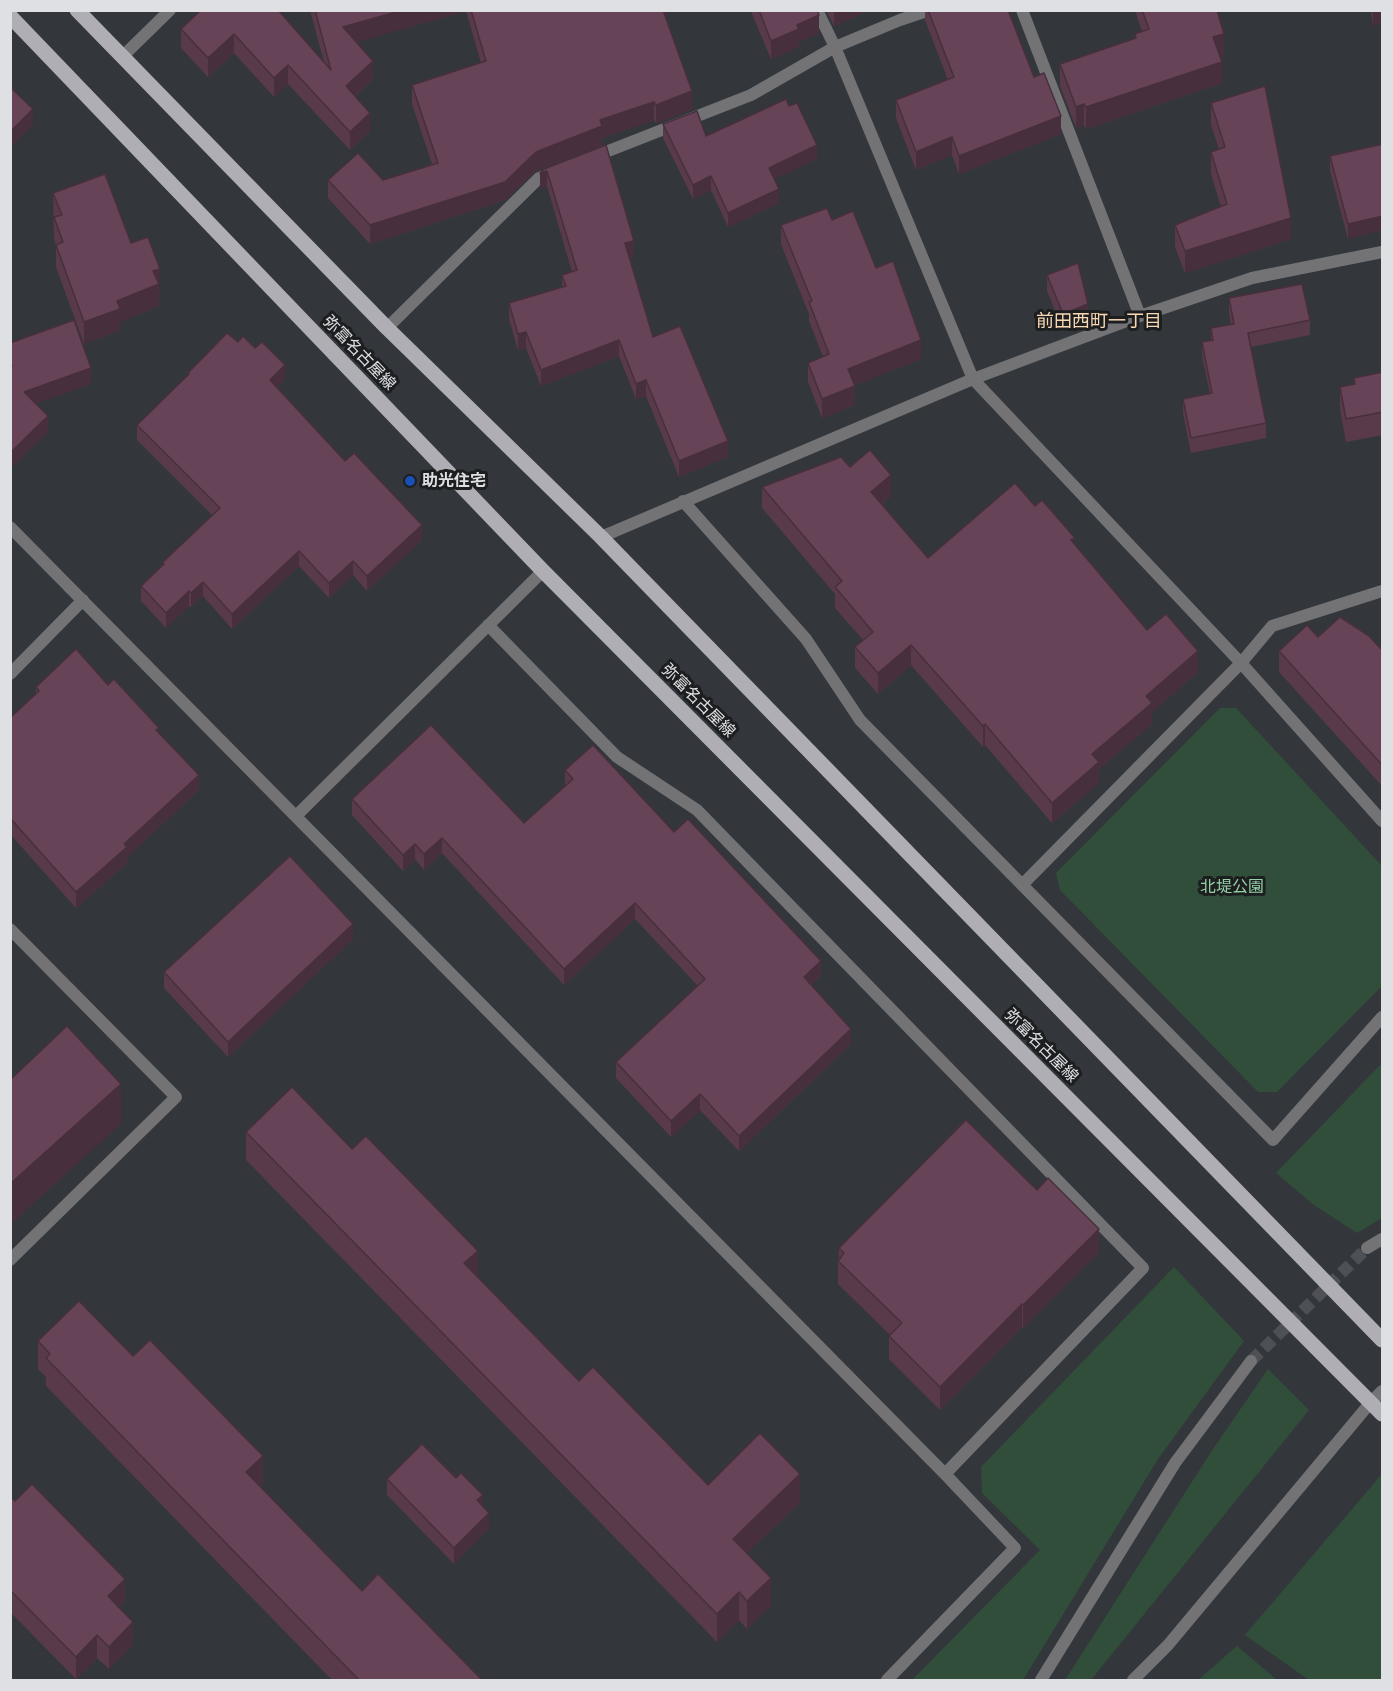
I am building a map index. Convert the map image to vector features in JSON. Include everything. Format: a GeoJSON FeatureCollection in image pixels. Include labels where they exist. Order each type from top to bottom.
{"type":"FeatureCollection","features":[{"type":"Feature","properties":{"kind":"main road"},"geometry":{"type":"LineString","coordinates":[[77,10],[387,328],[601,537],[1383,1340]]}},
{"type":"Feature","properties":{"kind":"main road","name":"弥富名古屋線"},"geometry":{"type":"LineString","coordinates":[[10,16],[543,571],[1383,1413]]}},
{"type":"Feature","properties":{"kind":"street"},"geometry":{"type":"LineString","coordinates":[[122,57],[170,10]]}},
{"type":"Feature","properties":{"kind":"street"},"geometry":{"type":"LineString","coordinates":[[817,10],[835,47],[973,379],[1240,663],[1383,821]]}},
{"type":"Feature","properties":{"kind":"street"},"geometry":{"type":"LineString","coordinates":[[387,328],[538,178],[751,95],[835,47],[930,10]]}},
{"type":"Feature","properties":{"kind":"street"},"geometry":{"type":"LineString","coordinates":[[1022,10],[1140,316]]}},
{"type":"Feature","properties":{"kind":"street"},"geometry":{"type":"LineString","coordinates":[[601,537],[973,379],[1140,316],[1252,278],[1383,252]]}},
{"type":"Feature","properties":{"kind":"street"},"geometry":{"type":"LineString","coordinates":[[683,501],[806,639],[860,720],[1273,1140],[1383,1017]]}},
{"type":"Feature","properties":{"kind":"street"},"geometry":{"type":"LineString","coordinates":[[10,527],[945,1474],[1015,1548],[887,1680]]}},
{"type":"Feature","properties":{"kind":"street"},"geometry":{"type":"LineString","coordinates":[[296,816],[543,571]]}},
{"type":"Feature","properties":{"kind":"street"},"geometry":{"type":"LineString","coordinates":[[1022,885],[1240,663],[1272,626],[1383,591]]}},
{"type":"Feature","properties":{"kind":"street"},"geometry":{"type":"LineString","coordinates":[[10,674],[83,600]]}},
{"type":"Feature","properties":{"kind":"street"},"geometry":{"type":"LineString","coordinates":[[488,625],[617,757],[697,810],[1143,1268],[945,1474]]}},
{"type":"Feature","properties":{"kind":"street"},"geometry":{"type":"LineString","coordinates":[[10,929],[176,1097],[10,1260]]}},
{"type":"Feature","properties":{"kind":"street"},"geometry":{"type":"LineString","coordinates":[[1367,1248],[1383,1239]]}},
{"type":"Feature","properties":{"kind":"street"},"geometry":{"type":"LineString","coordinates":[[1041,1680],[1175,1463],[1251,1361]]}},
{"type":"Feature","properties":{"kind":"street"},"geometry":{"type":"LineString","coordinates":[[1133,1680],[1168,1645],[1371,1402],[1383,1391]]}},
{"type":"Feature","properties":{"kind":"green space","name":"北堤公園"},"geometry":{"type":"Polygon","coordinates":[[[1220,708],[1236,708],[1382,866],[1382,986],[1277,1092],[1258,1092],[1060,890],[1056,873],[1220,708]]]}},
{"type":"Feature","properties":{"kind":"green space"},"geometry":{"type":"Polygon","coordinates":[[[1382,1063],[1382,1218],[1357,1233],[1314,1205],[1276,1173],[1382,1063]]]}},
{"type":"Feature","properties":{"kind":"green space"},"geometry":{"type":"Polygon","coordinates":[[[1174,1267],[1244,1341],[1158,1459],[1023,1680],[912,1680],[1040,1550],[982,1493],[981,1467],[1174,1267]]]}},
{"type":"Feature","properties":{"kind":"green space"},"geometry":{"type":"Polygon","coordinates":[[[1268,1369],[1309,1410],[1091,1680],[1065,1680],[1213,1449],[1268,1369]]]}},
{"type":"Feature","properties":{"kind":"green space"},"geometry":{"type":"Polygon","coordinates":[[[1382,1474],[1382,1680],[1309,1680],[1245,1635],[1382,1474]]]}},
{"type":"Feature","properties":{"kind":"green space"},"geometry":{"type":"Polygon","coordinates":[[[1237,1646],[1277,1680],[1198,1680],[1237,1646]]]}},
{"type":"Feature","properties":{"kind":"building"},"geometry":{"type":"Polygon","coordinates":[[[201,10],[278,10],[331,70],[315,10],[403,10],[343,27],[373,61],[346,86],[370,113],[350,132],[288,65],[274,78],[234,34],[208,58],[181,29],[201,10]]]}},
{"type":"Feature","properties":{"kind":"building"},"geometry":{"type":"Polygon","coordinates":[[[471,10],[663,10],[692,91],[656,105],[654,102],[600,120],[602,126],[536,152],[505,182],[370,225],[328,180],[358,153],[383,180],[438,163],[412,85],[486,61],[471,10]]]}},
{"type":"Feature","properties":{"kind":"building"},"geometry":{"type":"Polygon","coordinates":[[[759,10],[817,10],[819,15],[797,25],[799,29],[771,41],[759,10]]]}},
{"type":"Feature","properties":{"kind":"building"},"geometry":{"type":"Polygon","coordinates":[[[928,10],[1008,10],[1034,77],[1044,73],[1061,116],[959,156],[952,137],[916,152],[896,100],[954,77],[928,10]]]}},
{"type":"Feature","properties":{"kind":"building"},"geometry":{"type":"Polygon","coordinates":[[[1142,10],[1217,10],[1224,34],[1213,37],[1222,62],[1086,107],[1084,104],[1076,107],[1060,64],[1136,38],[1135,34],[1149,29],[1142,10]]]}},
{"type":"Feature","properties":{"kind":"building"},"geometry":{"type":"Polygon","coordinates":[[[1265,86],[1291,218],[1185,251],[1175,225],[1227,204],[1211,152],[1225,147],[1211,103],[1265,86]]]}},
{"type":"Feature","properties":{"kind":"building"},"geometry":{"type":"Polygon","coordinates":[[[10,87],[33,109],[10,132],[10,87]]]}},
{"type":"Feature","properties":{"kind":"building"},"geometry":{"type":"Polygon","coordinates":[[[786,99],[789,106],[797,103],[817,145],[769,168],[779,189],[728,213],[711,176],[693,185],[663,124],[697,111],[706,136],[786,99]]]}},
{"type":"Feature","properties":{"kind":"building"},"geometry":{"type":"Polygon","coordinates":[[[1383,144],[1383,216],[1348,224],[1330,156],[1383,144]]]}},
{"type":"Feature","properties":{"kind":"building"},"geometry":{"type":"Polygon","coordinates":[[[606,145],[634,241],[625,243],[653,337],[680,326],[728,441],[679,461],[646,380],[636,384],[619,340],[541,370],[526,332],[518,334],[509,303],[566,286],[562,275],[577,270],[547,171],[540,173],[544,169],[606,145]]]}},
{"type":"Feature","properties":{"kind":"building"},"geometry":{"type":"Polygon","coordinates":[[[105,174],[131,243],[148,237],[160,269],[153,271],[159,284],[117,301],[120,309],[84,322],[56,245],[63,242],[54,217],[62,215],[53,193],[105,174]]]}},
{"type":"Feature","properties":{"kind":"building"},"geometry":{"type":"Polygon","coordinates":[[[827,208],[832,220],[853,211],[876,268],[893,261],[921,340],[848,369],[855,386],[822,399],[808,363],[829,354],[809,302],[812,301],[781,225],[827,208]]]}},
{"type":"Feature","properties":{"kind":"building"},"geometry":{"type":"Polygon","coordinates":[[[1078,263],[1088,304],[1063,314],[1047,275],[1078,263]]]}},
{"type":"Feature","properties":{"kind":"building"},"geometry":{"type":"Polygon","coordinates":[[[1302,284],[1310,320],[1248,333],[1266,423],[1191,438],[1183,399],[1212,393],[1202,342],[1213,340],[1211,328],[1234,324],[1229,298],[1302,284]]]}},
{"type":"Feature","properties":{"kind":"building"},"geometry":{"type":"Polygon","coordinates":[[[74,320],[91,368],[24,392],[48,416],[10,453],[10,368],[12,366],[10,343],[74,320]]]}},
{"type":"Feature","properties":{"kind":"building"},"geometry":{"type":"Polygon","coordinates":[[[227,333],[238,342],[243,336],[255,348],[262,342],[285,365],[270,380],[345,461],[354,453],[422,525],[367,576],[353,561],[329,583],[299,551],[232,614],[203,582],[191,593],[189,591],[166,613],[141,586],[220,508],[137,425],[227,333]]]}},
{"type":"Feature","properties":{"kind":"building"},"geometry":{"type":"Polygon","coordinates":[[[1383,372],[1383,412],[1346,419],[1340,387],[1355,384],[1354,378],[1383,372]]]}},
{"type":"Feature","properties":{"kind":"building"},"geometry":{"type":"Polygon","coordinates":[[[870,450],[891,475],[871,492],[928,558],[1015,483],[1035,506],[1042,500],[1075,538],[1071,540],[1147,630],[1166,614],[1198,651],[1146,696],[1152,703],[1092,754],[1099,762],[1052,803],[985,724],[983,726],[911,645],[878,673],[855,647],[873,632],[835,587],[842,581],[762,487],[841,457],[850,467],[870,450]]]}},
{"type":"Feature","properties":{"kind":"building"},"geometry":{"type":"Polygon","coordinates":[[[1340,617],[1369,636],[1383,651],[1383,766],[1279,651],[1307,625],[1318,637],[1340,617]]]}},
{"type":"Feature","properties":{"kind":"building"},"geometry":{"type":"Polygon","coordinates":[[[76,649],[108,685],[114,679],[159,728],[156,730],[199,775],[124,844],[127,847],[76,892],[10,818],[10,718],[39,691],[36,687],[76,649]]]}},
{"type":"Feature","properties":{"kind":"building"},"geometry":{"type":"Polygon","coordinates":[[[431,725],[524,823],[573,779],[565,770],[593,745],[674,832],[688,819],[821,961],[804,977],[851,1029],[739,1136],[700,1094],[671,1121],[616,1062],[705,979],[635,903],[564,969],[442,838],[424,854],[415,844],[403,855],[352,799],[431,725]]]}},
{"type":"Feature","properties":{"kind":"building"},"geometry":{"type":"Polygon","coordinates":[[[290,856],[353,924],[228,1042],[164,972],[290,856]]]}},
{"type":"Feature","properties":{"kind":"building"},"geometry":{"type":"Polygon","coordinates":[[[67,1026],[121,1084],[10,1184],[10,1080],[67,1026]]]}},
{"type":"Feature","properties":{"kind":"building"},"geometry":{"type":"Polygon","coordinates":[[[292,1087],[352,1149],[366,1136],[478,1251],[464,1263],[579,1381],[593,1367],[708,1485],[760,1433],[800,1474],[733,1539],[771,1578],[747,1601],[739,1592],[717,1614],[246,1132],[292,1087]]]}},
{"type":"Feature","properties":{"kind":"building"},"geometry":{"type":"Polygon","coordinates":[[[966,1120],[1037,1190],[1048,1178],[1099,1229],[940,1387],[889,1336],[902,1323],[838,1261],[844,1253],[839,1248],[966,1120]]]}},
{"type":"Feature","properties":{"kind":"building"},"geometry":{"type":"Polygon","coordinates":[[[79,1301],[133,1356],[150,1340],[263,1456],[246,1472],[362,1591],[378,1574],[482,1680],[359,1680],[46,1358],[50,1354],[38,1341],[79,1301]]]}},
{"type":"Feature","properties":{"kind":"building"},"geometry":{"type":"Polygon","coordinates":[[[422,1444],[456,1478],[461,1473],[483,1495],[477,1500],[489,1513],[454,1548],[387,1479],[422,1444]]]}},
{"type":"Feature","properties":{"kind":"building"},"geometry":{"type":"Polygon","coordinates":[[[32,1484],[125,1579],[108,1596],[133,1622],[109,1647],[97,1635],[76,1657],[10,1590],[10,1496],[15,1501],[32,1484]]]}},
{"type":"Feature","properties":{"kind":"tunnel"},"geometry":{"type":"LineString","coordinates":[[1251,1361],[1367,1248]]}},
{"type":"Feature","properties":{"kind":"place","name":"助光住宅"},"geometry":{"type":"Point","coordinates":[410,481]}},
{"type":"Feature","properties":{"kind":"district","name":"前田西町一丁目"},"geometry":{"type":"Point","coordinates":[1099,322]}}]}
